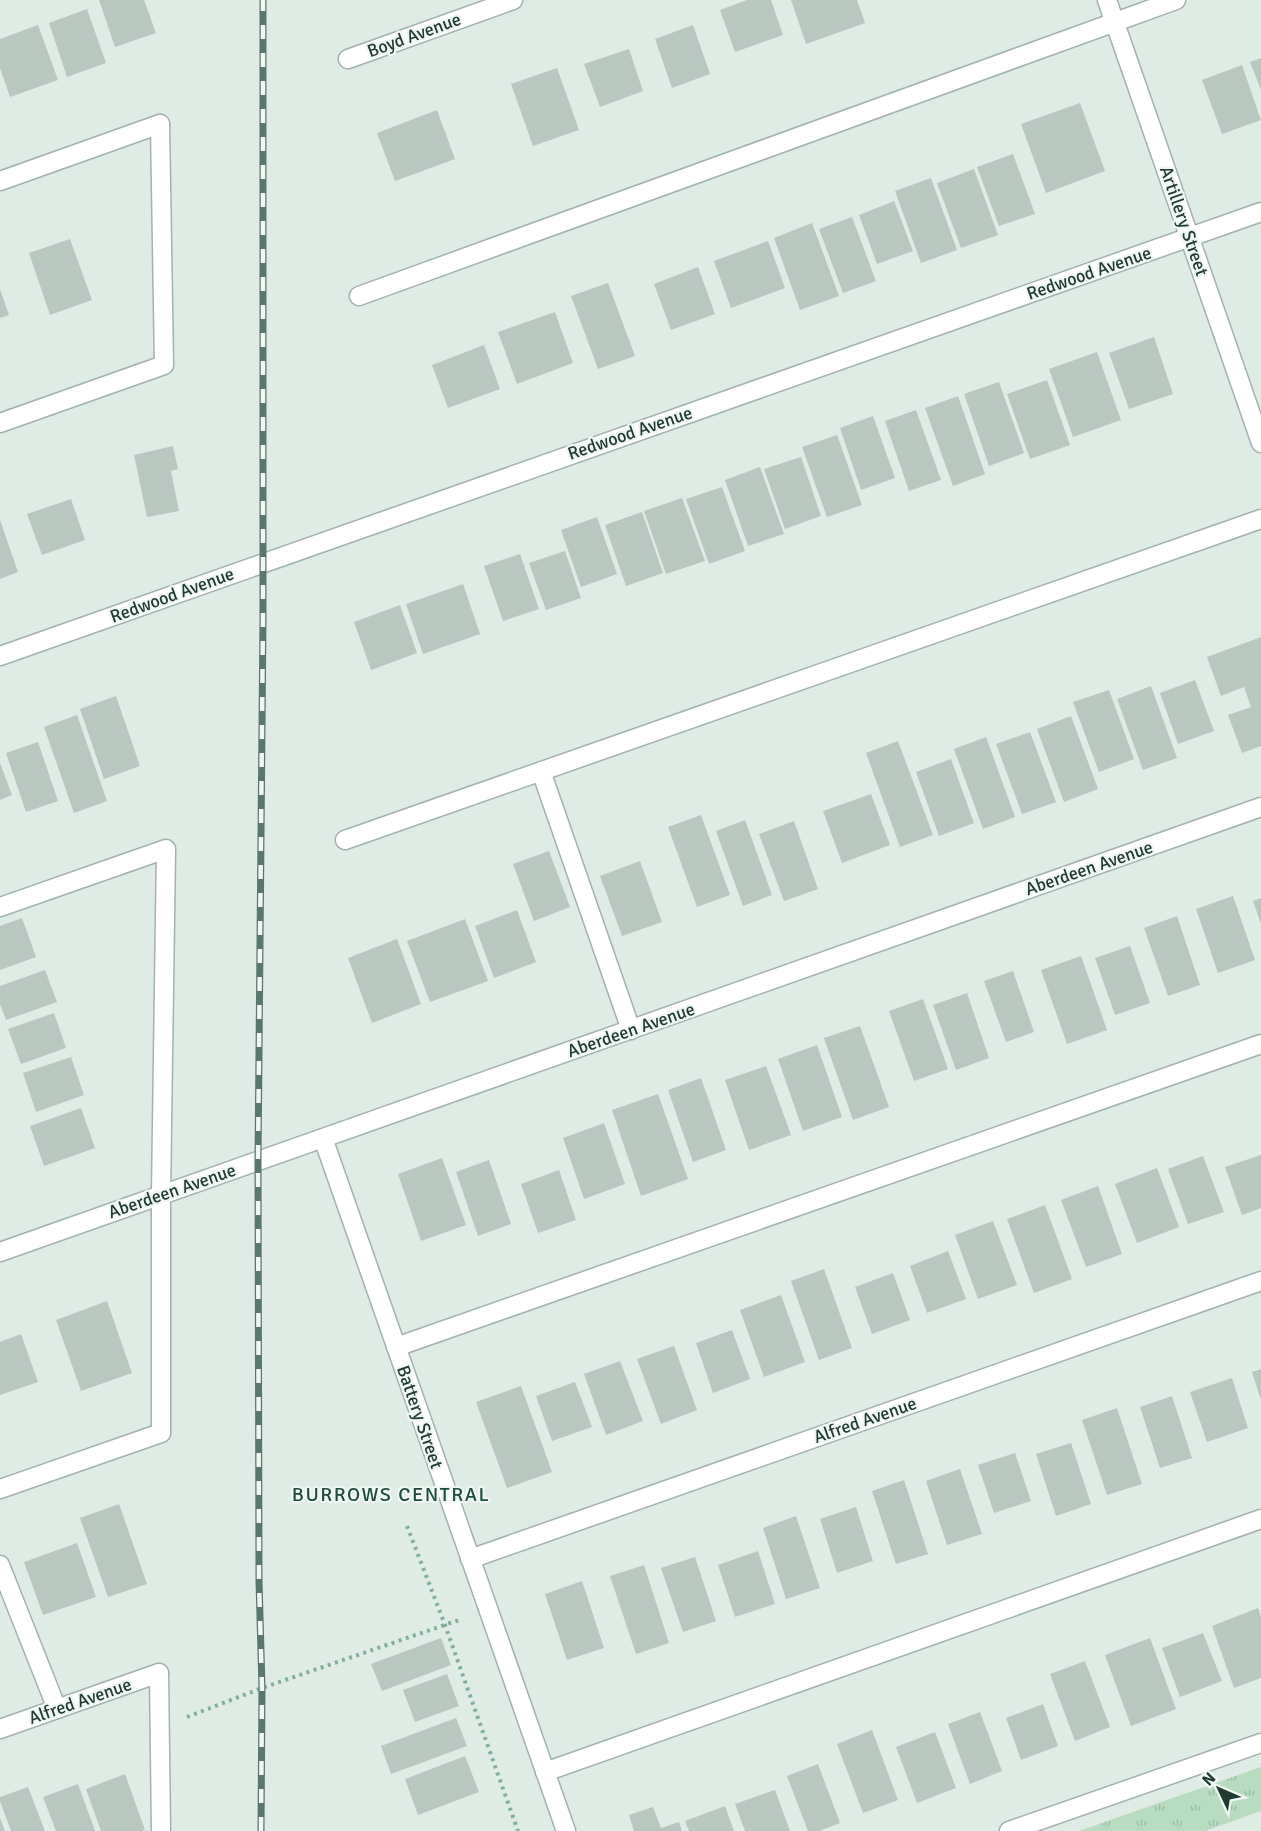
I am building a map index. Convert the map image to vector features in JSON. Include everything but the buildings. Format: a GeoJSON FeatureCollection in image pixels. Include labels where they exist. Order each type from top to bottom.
{"type":"FeatureCollection","features":[{"type":"Feature","properties":{"kind":"street","name":"Boyd Avenue"},"geometry":{"type":"LineString","coordinates":[[348,58],[513,0]]}},
{"type":"Feature","properties":{"kind":"street","name":"Artillery Street"},"geometry":{"type":"LineString","coordinates":[[1107,0],[1261,443]]}},
{"type":"Feature","properties":{"kind":"street"},"geometry":{"type":"LineString","coordinates":[[359,296],[1176,0]]}},
{"type":"Feature","properties":{"kind":"street"},"geometry":{"type":"LineString","coordinates":[[0,181],[160,124],[164,365],[0,423]]}},
{"type":"Feature","properties":{"kind":"street","name":"Redwood Avenue"},"geometry":{"type":"LineString","coordinates":[[0,656],[1261,212]]}},
{"type":"Feature","properties":{"kind":"street"},"geometry":{"type":"LineString","coordinates":[[345,840],[1261,519]]}},
{"type":"Feature","properties":{"kind":"street"},"geometry":{"type":"LineString","coordinates":[[541,771],[631,1030]]}},
{"type":"Feature","properties":{"kind":"street","name":"Aberdeen Avenue"},"geometry":{"type":"LineString","coordinates":[[0,1252],[1261,807]]}},
{"type":"Feature","properties":{"kind":"street"},"geometry":{"type":"LineString","coordinates":[[0,907],[166,849],[161,1195],[161,1432],[0,1489]]}},
{"type":"Feature","properties":{"kind":"street"},"geometry":{"type":"LineString","coordinates":[[396,1347],[1261,1044]]}},
{"type":"Feature","properties":{"kind":"street","name":"Battery Street"},"geometry":{"type":"LineString","coordinates":[[323,1138],[566,1831]]}},
{"type":"Feature","properties":{"kind":"street","name":"Alfred Avenue"},"geometry":{"type":"LineString","coordinates":[[470,1559],[1261,1281]]}},
{"type":"Feature","properties":{"kind":"street"},"geometry":{"type":"LineString","coordinates":[[545,1772],[1261,1519]]}},
{"type":"Feature","properties":{"kind":"street"},"geometry":{"type":"LineString","coordinates":[[0,1565],[57,1709]]}},
{"type":"Feature","properties":{"kind":"street","name":"Alfred Avenue"},"geometry":{"type":"LineString","coordinates":[[0,1729],[159,1673],[161,1727]]}},
{"type":"Feature","properties":{"kind":"street"},"geometry":{"type":"LineString","coordinates":[[161,1727],[161,1831]]}},
{"type":"Feature","properties":{"kind":"street"},"geometry":{"type":"LineString","coordinates":[[1009,1831],[1261,1743]]}},
{"type":"Feature","properties":{"kind":"path"},"geometry":{"type":"LineString","coordinates":[[407,1526],[445,1625],[518,1831]]}},
{"type":"Feature","properties":{"kind":"path"},"geometry":{"type":"LineString","coordinates":[[161,1727],[262,1688],[487,1610]]}},
{"type":"Feature","properties":{"kind":"green space"},"geometry":{"type":"Polygon","coordinates":[[[1261,1767],[1261,1811],[1205,1831],[1079,1831],[1261,1767]]]}},
{"type":"Feature","properties":{"kind":"railway"},"geometry":{"type":"LineString","coordinates":[[261,1831],[258,1161],[263,618],[263,0]]}},
{"type":"Feature","properties":{"kind":"district","name":"BURROWS CENTRAL"},"geometry":{"type":"Point","coordinates":[391,1494]}}]}
